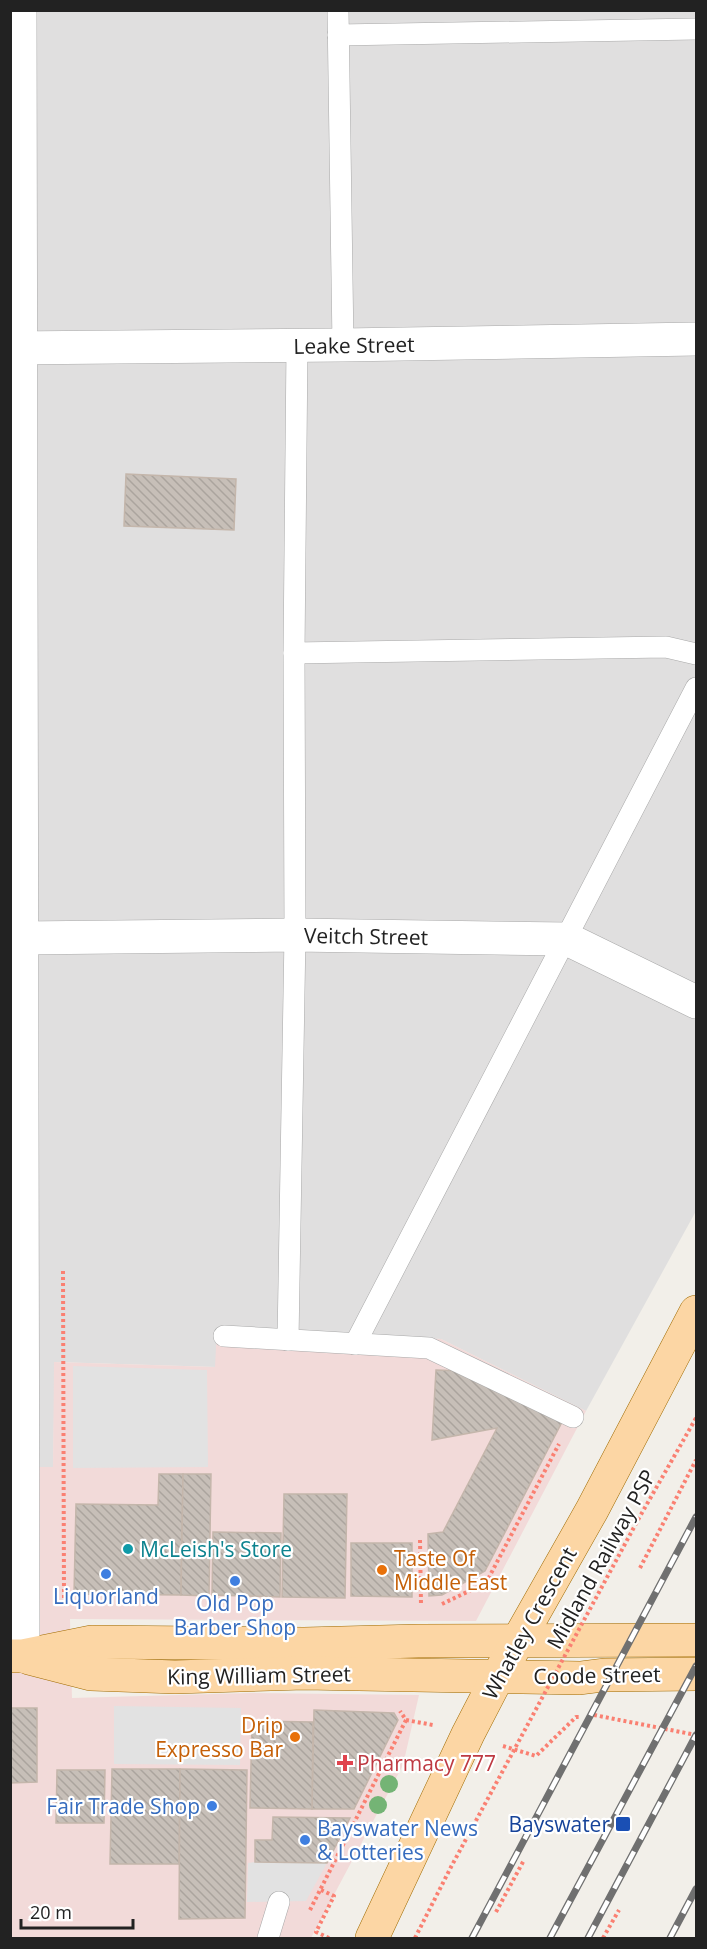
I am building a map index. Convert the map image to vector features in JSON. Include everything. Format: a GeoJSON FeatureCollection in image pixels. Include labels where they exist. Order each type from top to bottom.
{"type":"FeatureCollection","features":[{"type":"Feature","properties":{"kind":"main road","name":"Whatley Crescent"},"geometry":{"type":"LineString","coordinates":[[372,1938],[468,1734],[498,1676],[592,1510],[696,1312]]}},
{"type":"Feature","properties":{"kind":"main road","name":"Coode Street"},"geometry":{"type":"LineString","coordinates":[[420,1625],[518,1640],[696,1640]]}},
{"type":"Feature","properties":{"kind":"main road","name":"King William Street"},"geometry":{"type":"LineString","coordinates":[[17,1656],[92,1642],[304,1644],[420,1625]]}},
{"type":"Feature","properties":{"kind":"main road","name":"King William Street"},"geometry":{"type":"LineString","coordinates":[[17,1656],[91,1674],[175,1677],[304,1673],[498,1676]]}},
{"type":"Feature","properties":{"kind":"main road","name":"Coode Street"},"geometry":{"type":"LineString","coordinates":[[498,1676],[580,1678],[604,1675],[696,1674]]}},
{"type":"Feature","properties":{"kind":"street"},"geometry":{"type":"LineString","coordinates":[[17,1656],[16,1324],[22,938],[17,348],[20,10]]}},
{"type":"Feature","properties":{"kind":"street","name":"Leake Street"},"geometry":{"type":"LineString","coordinates":[[17,348],[696,339]]}},
{"type":"Feature","properties":{"kind":"street","name":"Veitch Street"},"geometry":{"type":"LineString","coordinates":[[22,938],[295,934],[567,939],[696,1002]]}},
{"type":"Feature","properties":{"kind":"lane"},"geometry":{"type":"LineString","coordinates":[[338,10],[343,345]]}},
{"type":"Feature","properties":{"kind":"lane"},"geometry":{"type":"LineString","coordinates":[[338,35],[696,29]]}},
{"type":"Feature","properties":{"kind":"lane"},"geometry":{"type":"LineString","coordinates":[[288,1340],[295,934],[294,653],[297,346]]}},
{"type":"Feature","properties":{"kind":"lane"},"geometry":{"type":"LineString","coordinates":[[294,653],[666,647],[696,654]]}},
{"type":"Feature","properties":{"kind":"lane"},"geometry":{"type":"LineString","coordinates":[[355,1344],[696,688]]}},
{"type":"Feature","properties":{"kind":"lane"},"geometry":{"type":"LineString","coordinates":[[224,1336],[429,1348],[573,1417]]}},
{"type":"Feature","properties":{"kind":"lane"},"geometry":{"type":"LineString","coordinates":[[268,1938],[279,1902]]}},
{"type":"Feature","properties":{"kind":"path"},"geometry":{"type":"LineString","coordinates":[[63,1271],[64,1602]]}},
{"type":"Feature","properties":{"kind":"path"},"geometry":{"type":"LineString","coordinates":[[440,1605],[486,1583],[573,1417]]}},
{"type":"Feature","properties":{"kind":"path","name":"Midland Railway PSP"},"geometry":{"type":"LineString","coordinates":[[415,1938],[639,1518],[696,1418]]}},
{"type":"Feature","properties":{"kind":"path"},"geometry":{"type":"LineString","coordinates":[[640,1568],[696,1460]]}},
{"type":"Feature","properties":{"kind":"path"},"geometry":{"type":"LineString","coordinates":[[420,1540],[420,1625]]}},
{"type":"Feature","properties":{"kind":"path"},"geometry":{"type":"LineString","coordinates":[[396,1705],[406,1720],[468,1734],[536,1756],[576,1717],[595,1715],[696,1735]]}},
{"type":"Feature","properties":{"kind":"path"},"geometry":{"type":"LineString","coordinates":[[304,1919],[321,1890],[406,1720]]}},
{"type":"Feature","properties":{"kind":"path"},"geometry":{"type":"LineString","coordinates":[[496,1912],[524,1860]]}},
{"type":"Feature","properties":{"kind":"path"},"geometry":{"type":"LineString","coordinates":[[321,1890],[334,1896],[316,1932],[329,1938]]}},
{"type":"Feature","properties":{"kind":"path"},"geometry":{"type":"LineString","coordinates":[[603,1938],[619,1910]]}},
{"type":"Feature","properties":{"kind":"shaded area"},"geometry":{"type":"Polygon","coordinates":[[[11,11],[696,11],[696,1211],[586,1411],[441,1339],[217,1329],[216,1367],[55,1362],[53,1468],[11,1467],[11,11]]]}},
{"type":"Feature","properties":{"kind":"shaded area"},"geometry":{"type":"Polygon","coordinates":[[[217,1329],[441,1339],[586,1411],[476,1621],[70,1619],[72,1698],[250,1693],[419,1695],[403,1765],[311,1938],[11,1938],[11,1467],[53,1467],[54,1362],[215,1367],[217,1329]]]}},
{"type":"Feature","properties":{"kind":"shaded area"},"geometry":{"type":"Polygon","coordinates":[[[73,1366],[207,1370],[208,1467],[73,1468],[73,1366]]]}},
{"type":"Feature","properties":{"kind":"shaded area"},"geometry":{"type":"Polygon","coordinates":[[[114,1706],[241,1708],[240,1765],[114,1764],[114,1706]]]}},
{"type":"Feature","properties":{"kind":"shaded area"},"geometry":{"type":"Polygon","coordinates":[[[248,1863],[327,1863],[306,1901],[247,1902],[248,1863]]]}},
{"type":"Feature","properties":{"kind":"building"},"geometry":{"type":"Polygon","coordinates":[[[126,474],[236,479],[234,530],[124,526],[126,474]]]}},
{"type":"Feature","properties":{"kind":"building"},"geometry":{"type":"Polygon","coordinates":[[[436,1370],[464,1371],[562,1422],[485,1571],[442,1595],[429,1596],[428,1534],[443,1532],[497,1428],[432,1440],[436,1370]]]}},
{"type":"Feature","properties":{"kind":"building","name":"McLeish's Store"},"geometry":{"type":"Polygon","coordinates":[[[159,1474],[183,1474],[181,1595],[74,1594],[76,1504],[158,1505],[159,1474]]]}},
{"type":"Feature","properties":{"kind":"building"},"geometry":{"type":"Polygon","coordinates":[[[183,1474],[211,1474],[209,1596],[181,1595],[183,1474]]]}},
{"type":"Feature","properties":{"kind":"building"},"geometry":{"type":"Polygon","coordinates":[[[284,1494],[347,1494],[345,1598],[282,1597],[284,1494]]]}},
{"type":"Feature","properties":{"kind":"building"},"geometry":{"type":"Polygon","coordinates":[[[213,1532],[281,1533],[280,1597],[212,1595],[213,1532]]]}},
{"type":"Feature","properties":{"kind":"building","name":"Taste Of Middle East"},"geometry":{"type":"Polygon","coordinates":[[[351,1543],[412,1543],[412,1597],[351,1596],[351,1543]]]}},
{"type":"Feature","properties":{"kind":"building"},"geometry":{"type":"Polygon","coordinates":[[[10,1708],[37,1708],[37,1782],[10,1783],[10,1708]]]}},
{"type":"Feature","properties":{"kind":"building","name":"Pharmacy 777"},"geometry":{"type":"Polygon","coordinates":[[[314,1710],[394,1713],[398,1720],[354,1809],[312,1809],[314,1710]]]}},
{"type":"Feature","properties":{"kind":"building"},"geometry":{"type":"Polygon","coordinates":[[[252,1721],[313,1722],[312,1809],[250,1808],[252,1721]]]}},
{"type":"Feature","properties":{"kind":"building"},"geometry":{"type":"Polygon","coordinates":[[[112,1769],[180,1769],[179,1864],[110,1864],[112,1769]]]}},
{"type":"Feature","properties":{"kind":"building"},"geometry":{"type":"Polygon","coordinates":[[[180,1769],[247,1770],[245,1918],[179,1919],[180,1769]]]}},
{"type":"Feature","properties":{"kind":"building"},"geometry":{"type":"Polygon","coordinates":[[[57,1770],[105,1770],[104,1823],[56,1823],[57,1770]]]}},
{"type":"Feature","properties":{"kind":"building","name":"Bayswater News & Lotteries"},"geometry":{"type":"Polygon","coordinates":[[[273,1817],[350,1818],[327,1863],[255,1862],[255,1840],[272,1840],[273,1817]]]}},
{"type":"Feature","properties":{"kind":"railway"},"geometry":{"type":"LineString","coordinates":[[472,1938],[696,1517]]}},
{"type":"Feature","properties":{"kind":"railway"},"geometry":{"type":"LineString","coordinates":[[550,1938],[696,1666]]}},
{"type":"Feature","properties":{"kind":"railway"},"geometry":{"type":"LineString","coordinates":[[588,1938],[696,1735]]}},
{"type":"Feature","properties":{"kind":"railway"},"geometry":{"type":"LineString","coordinates":[[670,1938],[696,1889]]}},
{"type":"Feature","properties":{"kind":"place","name":"McLeish's Store"},"geometry":{"type":"Point","coordinates":[128,1549]}},
{"type":"Feature","properties":{"kind":"place","name":"Taste Of Middle East"},"geometry":{"type":"Point","coordinates":[382,1570]}},
{"type":"Feature","properties":{"kind":"place","name":"Liquorland"},"geometry":{"type":"Point","coordinates":[106,1574]}},
{"type":"Feature","properties":{"kind":"place","name":"Old Pop Barber Shop"},"geometry":{"type":"Point","coordinates":[235,1581]}},
{"type":"Feature","properties":{"kind":"place","name":"Drip Expresso Bar"},"geometry":{"type":"Point","coordinates":[295,1737]}},
{"type":"Feature","properties":{"kind":"place","name":"Pharmacy 777"},"geometry":{"type":"Point","coordinates":[345,1763]}},
{"type":"Feature","properties":{"kind":"place","name":"Fair Trade Shop"},"geometry":{"type":"Point","coordinates":[212,1806]}},
{"type":"Feature","properties":{"kind":"place","name":"Bayswater"},"geometry":{"type":"Point","coordinates":[623,1824]}},
{"type":"Feature","properties":{"kind":"place","name":"Bayswater News & Lotteries"},"geometry":{"type":"Point","coordinates":[305,1840]}}]}
